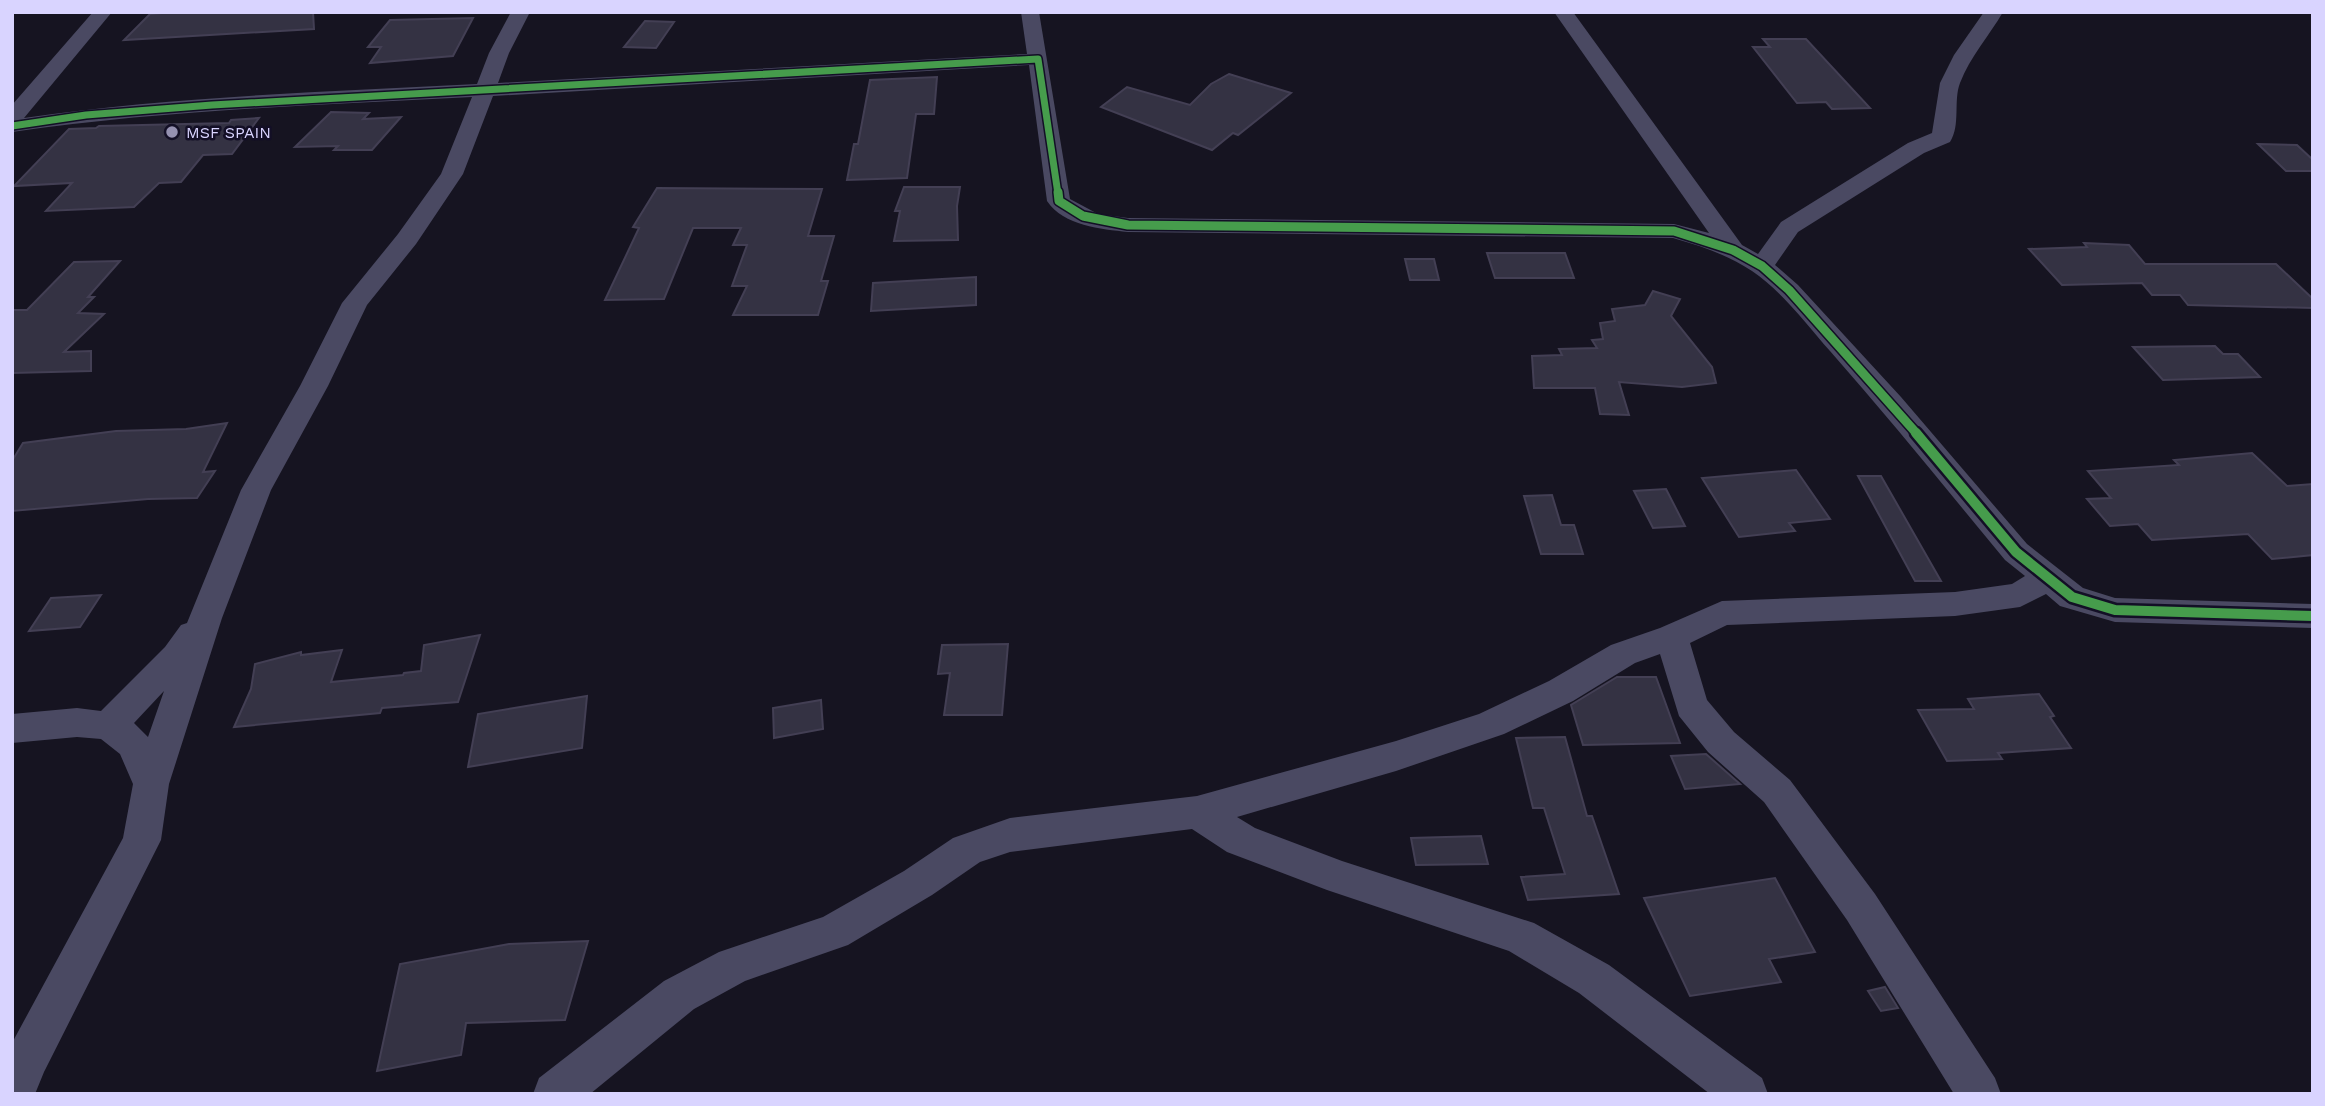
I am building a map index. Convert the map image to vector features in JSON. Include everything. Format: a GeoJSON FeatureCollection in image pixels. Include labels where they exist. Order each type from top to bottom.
{"type":"FeatureCollection","features":[{"type":"Feature","properties":{"kind":"street"},"geometry":{"type":"LineString","coordinates":[[12,148],[16,123],[103,12]]}},
{"type":"Feature","properties":{"kind":"street"},"geometry":{"type":"LineString","coordinates":[[13,1094],[26,1060],[142,840],[150,784],[205,618],[256,490],[314,386],[355,303],[407,239],[452,174],[487,90],[499,53],[521,12]]}},
{"type":"Feature","properties":{"kind":"street"},"geometry":{"type":"LineString","coordinates":[[1030,12],[1059,201],[1070,211],[1090,220],[1141,226],[1674,231],[1704,239],[1762,265],[1790,290],[1891,403],[2016,552],[2072,597],[2115,610],[2313,616]]}},
{"type":"Feature","properties":{"kind":"street"},"geometry":{"type":"LineString","coordinates":[[1563,12],[1733,250]]}},
{"type":"Feature","properties":{"kind":"street"},"geometry":{"type":"LineString","coordinates":[[1762,265],[1789,227],[1865,178],[1941,137],[1946,123],[1948,86],[1961,58],[1994,12]]}},
{"type":"Feature","properties":{"kind":"street"},"geometry":{"type":"LineString","coordinates":[[16,123],[127,111],[1038,59]]}},
{"type":"Feature","properties":{"kind":"street"},"geometry":{"type":"LineString","coordinates":[[555,1094],[679,995],[734,966],[834,932],[918,883],[967,850],[1010,835],[1197,812],[1296,786],[1492,724],[1561,691],[1623,654],[1672,637],[1722,613],[1955,604],[2021,594],[2046,578]]}},
{"type":"Feature","properties":{"kind":"street"},"geometry":{"type":"LineString","coordinates":[[109,725],[177,656],[205,618]]}},
{"type":"Feature","properties":{"kind":"street"},"geometry":{"type":"LineString","coordinates":[[1672,637],[1691,706],[1721,742],[1777,791],[1861,907],[1979,1094]]}},
{"type":"Feature","properties":{"kind":"street"},"geometry":{"type":"LineString","coordinates":[[12,729],[65,723],[109,725],[133,744],[150,784]]}},
{"type":"Feature","properties":{"kind":"street"},"geometry":{"type":"LineString","coordinates":[[1197,812],[1241,839],[1341,878],[1520,936],[1594,979],[1746,1094]]}},
{"type":"Feature","properties":{"kind":"building"},"geometry":{"type":"Polygon","coordinates":[[[313,12],[314,29],[124,40],[150,14],[313,12]]]}},
{"type":"Feature","properties":{"kind":"building"},"geometry":{"type":"Polygon","coordinates":[[[473,18],[453,56],[370,63],[381,47],[368,47],[390,20],[473,18]]]}},
{"type":"Feature","properties":{"kind":"building"},"geometry":{"type":"Polygon","coordinates":[[[645,21],[674,22],[656,48],[624,47],[645,21]]]}},
{"type":"Feature","properties":{"kind":"building"},"geometry":{"type":"Polygon","coordinates":[[[1763,39],[1806,39],[1870,108],[1832,109],[1826,102],[1797,103],[1753,47],[1770,47],[1763,39]]]}},
{"type":"Feature","properties":{"kind":"building"},"geometry":{"type":"Polygon","coordinates":[[[1229,74],[1291,93],[1238,135],[1233,133],[1212,150],[1101,107],[1127,87],[1190,105],[1211,84],[1229,74]]]}},
{"type":"Feature","properties":{"kind":"building"},"geometry":{"type":"Polygon","coordinates":[[[937,77],[934,114],[916,114],[907,178],[847,180],[854,144],[858,144],[870,80],[937,77]]]}},
{"type":"Feature","properties":{"kind":"building"},"geometry":{"type":"Polygon","coordinates":[[[331,112],[369,113],[363,119],[401,117],[372,150],[334,150],[338,146],[295,147],[331,112]]]}},
{"type":"Feature","properties":{"kind":"building"},"geometry":{"type":"Polygon","coordinates":[[[259,118],[232,154],[203,155],[181,182],[159,183],[134,207],[46,211],[72,183],[14,186],[69,129],[229,123],[231,120],[259,118]]]}},
{"type":"Feature","properties":{"kind":"building"},"geometry":{"type":"Polygon","coordinates":[[[2258,144],[2297,145],[2313,160],[2313,171],[2286,171],[2258,144]]]}},
{"type":"Feature","properties":{"kind":"building"},"geometry":{"type":"Polygon","coordinates":[[[904,187],[960,187],[957,206],[958,240],[894,241],[900,211],[895,211],[904,187]]]}},
{"type":"Feature","properties":{"kind":"building"},"geometry":{"type":"Polygon","coordinates":[[[657,188],[822,189],[808,236],[834,236],[821,281],[828,281],[818,315],[733,315],[747,286],[732,286],[747,245],[733,245],[741,228],[693,228],[664,299],[605,300],[639,228],[633,227],[657,188]]]}},
{"type":"Feature","properties":{"kind":"building"},"geometry":{"type":"Polygon","coordinates":[[[2084,243],[2129,245],[2145,264],[2276,264],[2313,299],[2313,308],[2188,305],[2180,295],[2152,295],[2142,283],[2062,285],[2029,249],[2087,247],[2084,243]]]}},
{"type":"Feature","properties":{"kind":"building"},"geometry":{"type":"Polygon","coordinates":[[[1487,253],[1565,253],[1574,278],[1495,278],[1487,253]]]}},
{"type":"Feature","properties":{"kind":"building"},"geometry":{"type":"Polygon","coordinates":[[[1405,259],[1434,259],[1439,280],[1410,280],[1405,259]]]}},
{"type":"Feature","properties":{"kind":"building"},"geometry":{"type":"Polygon","coordinates":[[[120,261],[88,297],[94,297],[78,313],[104,314],[64,352],[91,351],[91,371],[12,373],[12,310],[27,310],[74,262],[120,261]]]}},
{"type":"Feature","properties":{"kind":"building"},"geometry":{"type":"Polygon","coordinates":[[[976,277],[976,305],[871,311],[873,283],[976,277]]]}},
{"type":"Feature","properties":{"kind":"building"},"geometry":{"type":"Polygon","coordinates":[[[1653,291],[1680,299],[1671,316],[1712,367],[1716,383],[1682,387],[1619,382],[1629,415],[1600,414],[1595,388],[1534,388],[1532,356],[1562,355],[1559,349],[1597,348],[1592,340],[1603,339],[1600,323],[1615,321],[1612,309],[1645,305],[1653,291]]]}},
{"type":"Feature","properties":{"kind":"building"},"geometry":{"type":"Polygon","coordinates":[[[2215,346],[2223,354],[2238,354],[2260,377],[2163,380],[2133,347],[2215,346]]]}},
{"type":"Feature","properties":{"kind":"building"},"geometry":{"type":"Polygon","coordinates":[[[227,423],[203,472],[215,471],[197,498],[148,499],[12,511],[12,461],[23,443],[116,431],[186,429],[227,423]]]}},
{"type":"Feature","properties":{"kind":"building"},"geometry":{"type":"Polygon","coordinates":[[[2252,453],[2287,486],[2313,484],[2313,555],[2272,559],[2248,534],[2152,540],[2138,524],[2110,526],[2087,499],[2111,498],[2088,471],[2179,465],[2174,460],[2252,453]]]}},
{"type":"Feature","properties":{"kind":"building"},"geometry":{"type":"Polygon","coordinates":[[[1796,470],[1830,519],[1789,523],[1795,531],[1739,537],[1702,478],[1796,470]]]}},
{"type":"Feature","properties":{"kind":"building"},"geometry":{"type":"Polygon","coordinates":[[[1858,476],[1881,476],[1941,581],[1915,581],[1858,476]]]}},
{"type":"Feature","properties":{"kind":"building"},"geometry":{"type":"Polygon","coordinates":[[[1666,489],[1685,526],[1653,528],[1634,491],[1666,489]]]}},
{"type":"Feature","properties":{"kind":"building"},"geometry":{"type":"Polygon","coordinates":[[[1552,495],[1561,525],[1574,525],[1583,554],[1541,554],[1524,496],[1552,495]]]}},
{"type":"Feature","properties":{"kind":"building"},"geometry":{"type":"Polygon","coordinates":[[[101,595],[80,627],[29,631],[51,598],[101,595]]]}},
{"type":"Feature","properties":{"kind":"building"},"geometry":{"type":"Polygon","coordinates":[[[480,635],[458,702],[382,708],[380,713],[234,727],[251,689],[255,664],[301,652],[301,655],[342,650],[331,682],[403,675],[421,671],[424,645],[480,635]]]}},
{"type":"Feature","properties":{"kind":"building"},"geometry":{"type":"Polygon","coordinates":[[[1008,644],[1002,715],[944,715],[950,673],[938,674],[942,645],[1008,644]]]}},
{"type":"Feature","properties":{"kind":"building"},"geometry":{"type":"Polygon","coordinates":[[[1617,677],[1656,677],[1680,743],[1583,745],[1571,705],[1617,677]]]}},
{"type":"Feature","properties":{"kind":"building"},"geometry":{"type":"Polygon","coordinates":[[[2039,694],[2054,716],[2050,717],[2071,748],[1998,753],[2002,759],[1947,761],[1918,710],[1974,709],[1968,699],[2039,694]]]}},
{"type":"Feature","properties":{"kind":"building"},"geometry":{"type":"Polygon","coordinates":[[[587,696],[582,748],[468,767],[478,714],[587,696]]]}},
{"type":"Feature","properties":{"kind":"building"},"geometry":{"type":"Polygon","coordinates":[[[821,700],[823,729],[774,738],[773,708],[821,700]]]}},
{"type":"Feature","properties":{"kind":"building"},"geometry":{"type":"Polygon","coordinates":[[[1565,737],[1587,816],[1592,816],[1619,894],[1528,900],[1521,877],[1565,874],[1544,808],[1533,808],[1516,738],[1565,737]]]}},
{"type":"Feature","properties":{"kind":"building"},"geometry":{"type":"Polygon","coordinates":[[[1706,754],[1740,784],[1685,789],[1671,756],[1706,754]]]}},
{"type":"Feature","properties":{"kind":"building"},"geometry":{"type":"Polygon","coordinates":[[[1481,836],[1488,864],[1416,865],[1411,838],[1481,836]]]}},
{"type":"Feature","properties":{"kind":"building"},"geometry":{"type":"Polygon","coordinates":[[[1775,878],[1815,952],[1769,959],[1781,982],[1690,996],[1644,898],[1775,878]]]}},
{"type":"Feature","properties":{"kind":"building"},"geometry":{"type":"Polygon","coordinates":[[[588,941],[565,1020],[466,1023],[461,1055],[377,1071],[400,964],[509,944],[588,941]]]}},
{"type":"Feature","properties":{"kind":"building"},"geometry":{"type":"Polygon","coordinates":[[[1885,987],[1898,1008],[1881,1011],[1868,991],[1885,987]]]}},
{"type":"Feature","properties":{"kind":"cycle path"},"geometry":{"type":"LineString","coordinates":[[12,126],[86,115],[212,105],[1038,59],[1059,201],[1083,216],[1128,225],[1674,231],[1704,239],[1733,250],[1762,266],[1789,290],[1891,403],[2016,552],[2072,597],[2115,610],[2313,616]]}},
{"type":"Feature","properties":{"kind":"place","name":"MSF SPAIN"},"geometry":{"type":"Point","coordinates":[172,132]}}]}
